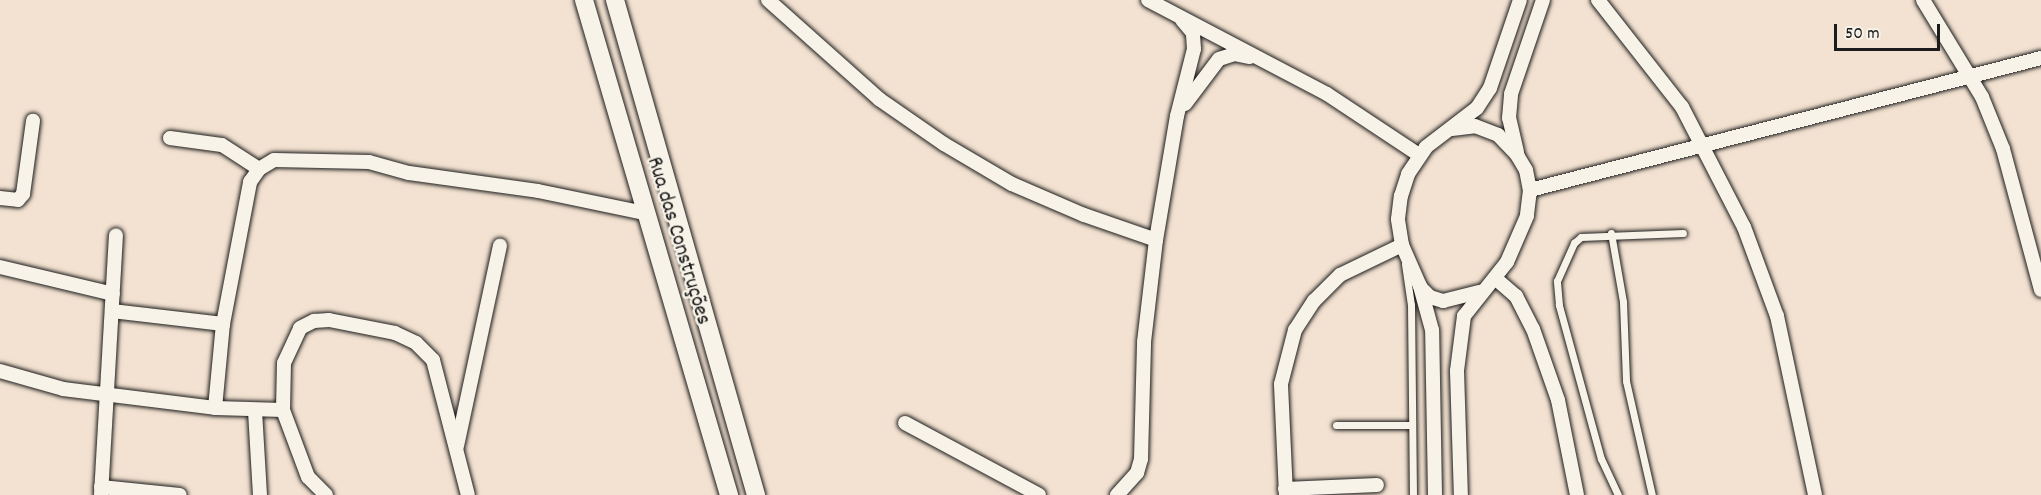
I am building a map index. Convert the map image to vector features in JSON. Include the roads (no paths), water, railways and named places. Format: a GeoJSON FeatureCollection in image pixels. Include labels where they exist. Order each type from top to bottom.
{"type":"FeatureCollection","features":[{"type":"Feature","properties":{"kind":"street","name":"Rua das Construções"},"geometry":{"type":"LineString","coordinates":[[584,0],[644,213],[729,495]]}},
{"type":"Feature","properties":{"kind":"street","name":"Rua das Construções"},"geometry":{"type":"LineString","coordinates":[[615,0],[756,495]]}},
{"type":"Feature","properties":{"kind":"street"},"geometry":{"type":"LineString","coordinates":[[768,0],[879,99],[945,144],[1012,184],[1084,215],[1156,240]]}},
{"type":"Feature","properties":{"kind":"street"},"geometry":{"type":"LineString","coordinates":[[1148,0],[1182,20],[1327,94],[1419,155]]}},
{"type":"Feature","properties":{"kind":"street"},"geometry":{"type":"LineString","coordinates":[[1435,495],[1432,330],[1420,286],[1402,244],[1398,219],[1401,196],[1419,155],[1442,133],[1477,108],[1490,88],[1520,0]]}},
{"type":"Feature","properties":{"kind":"street"},"geometry":{"type":"LineString","coordinates":[[1461,495],[1459,349],[1464,316],[1495,278],[1516,244],[1527,216],[1530,190],[1517,154],[1509,118],[1511,94],[1543,0]]}},
{"type":"Feature","properties":{"kind":"street"},"geometry":{"type":"LineString","coordinates":[[1598,0],[1660,76],[1703,143],[1744,226],[1768,288],[1815,495]]}},
{"type":"Feature","properties":{"kind":"street"},"geometry":{"type":"LineString","coordinates":[[1923,0],[1970,77],[2003,149],[2037,253],[2041,290]]}},
{"type":"Feature","properties":{"kind":"street"},"geometry":{"type":"LineString","coordinates":[[1117,495],[1137,473],[1141,459],[1144,342],[1156,240],[1177,116],[1194,49],[1193,33],[1182,20]]}},
{"type":"Feature","properties":{"kind":"street"},"geometry":{"type":"LineString","coordinates":[[1177,116],[1219,59],[1234,54],[1262,59]]}},
{"type":"Feature","properties":{"kind":"street"},"geometry":{"type":"LineString","coordinates":[[1530,190],[1703,143],[2041,58]]}},
{"type":"Feature","properties":{"kind":"street"},"geometry":{"type":"LineString","coordinates":[[0,198],[18,200],[23,194],[33,121]]}},
{"type":"Feature","properties":{"kind":"street"},"geometry":{"type":"LineString","coordinates":[[1442,133],[1465,126],[1486,129],[1498,135],[1517,154]]}},
{"type":"Feature","properties":{"kind":"street"},"geometry":{"type":"LineString","coordinates":[[171,138],[222,145],[259,169]]}},
{"type":"Feature","properties":{"kind":"street"},"geometry":{"type":"LineString","coordinates":[[214,408],[222,324],[250,182],[259,169],[274,160],[369,162],[409,173],[538,191],[644,213]]}},
{"type":"Feature","properties":{"kind":"street"},"geometry":{"type":"LineString","coordinates":[[116,236],[101,491],[180,495]]}},
{"type":"Feature","properties":{"kind":"street"},"geometry":{"type":"LineString","coordinates":[[1377,485],[1286,492],[1281,384],[1295,330],[1314,301],[1340,275],[1402,244]]}},
{"type":"Feature","properties":{"kind":"street"},"geometry":{"type":"LineString","coordinates":[[456,451],[500,246]]}},
{"type":"Feature","properties":{"kind":"street"},"geometry":{"type":"LineString","coordinates":[[0,267],[113,294]]}},
{"type":"Feature","properties":{"kind":"street"},"geometry":{"type":"LineString","coordinates":[[1495,278],[1516,296],[1533,329],[1558,400],[1577,495]]}},
{"type":"Feature","properties":{"kind":"street"},"geometry":{"type":"LineString","coordinates":[[1420,286],[1430,297],[1443,301],[1483,291]]}},
{"type":"Feature","properties":{"kind":"street"},"geometry":{"type":"LineString","coordinates":[[112,311],[222,324]]}},
{"type":"Feature","properties":{"kind":"street"},"geometry":{"type":"LineString","coordinates":[[326,495],[308,477],[283,410],[284,363],[300,328],[314,321],[357,324],[394,333],[416,343],[429,355],[468,495]]}},
{"type":"Feature","properties":{"kind":"street"},"geometry":{"type":"LineString","coordinates":[[0,371],[34,383],[108,395],[214,408],[255,411],[283,410]]}},
{"type":"Feature","properties":{"kind":"street"},"geometry":{"type":"LineString","coordinates":[[255,411],[260,495]]}},
{"type":"Feature","properties":{"kind":"street"},"geometry":{"type":"LineString","coordinates":[[905,423],[1039,495]]}},
{"type":"Feature","properties":{"kind":"lane"},"geometry":{"type":"LineString","coordinates":[[1618,495],[1601,459],[1556,291],[1574,243],[1581,237],[1611,233],[1683,233]]}},
{"type":"Feature","properties":{"kind":"lane"},"geometry":{"type":"LineString","coordinates":[[1611,233],[1623,302],[1626,381],[1652,495]]}},
{"type":"Feature","properties":{"kind":"lane"},"geometry":{"type":"LineString","coordinates":[[1402,244],[1411,305],[1410,425],[1413,495]]}},
{"type":"Feature","properties":{"kind":"lane"},"geometry":{"type":"LineString","coordinates":[[1336,425],[1410,425]]}}]}
